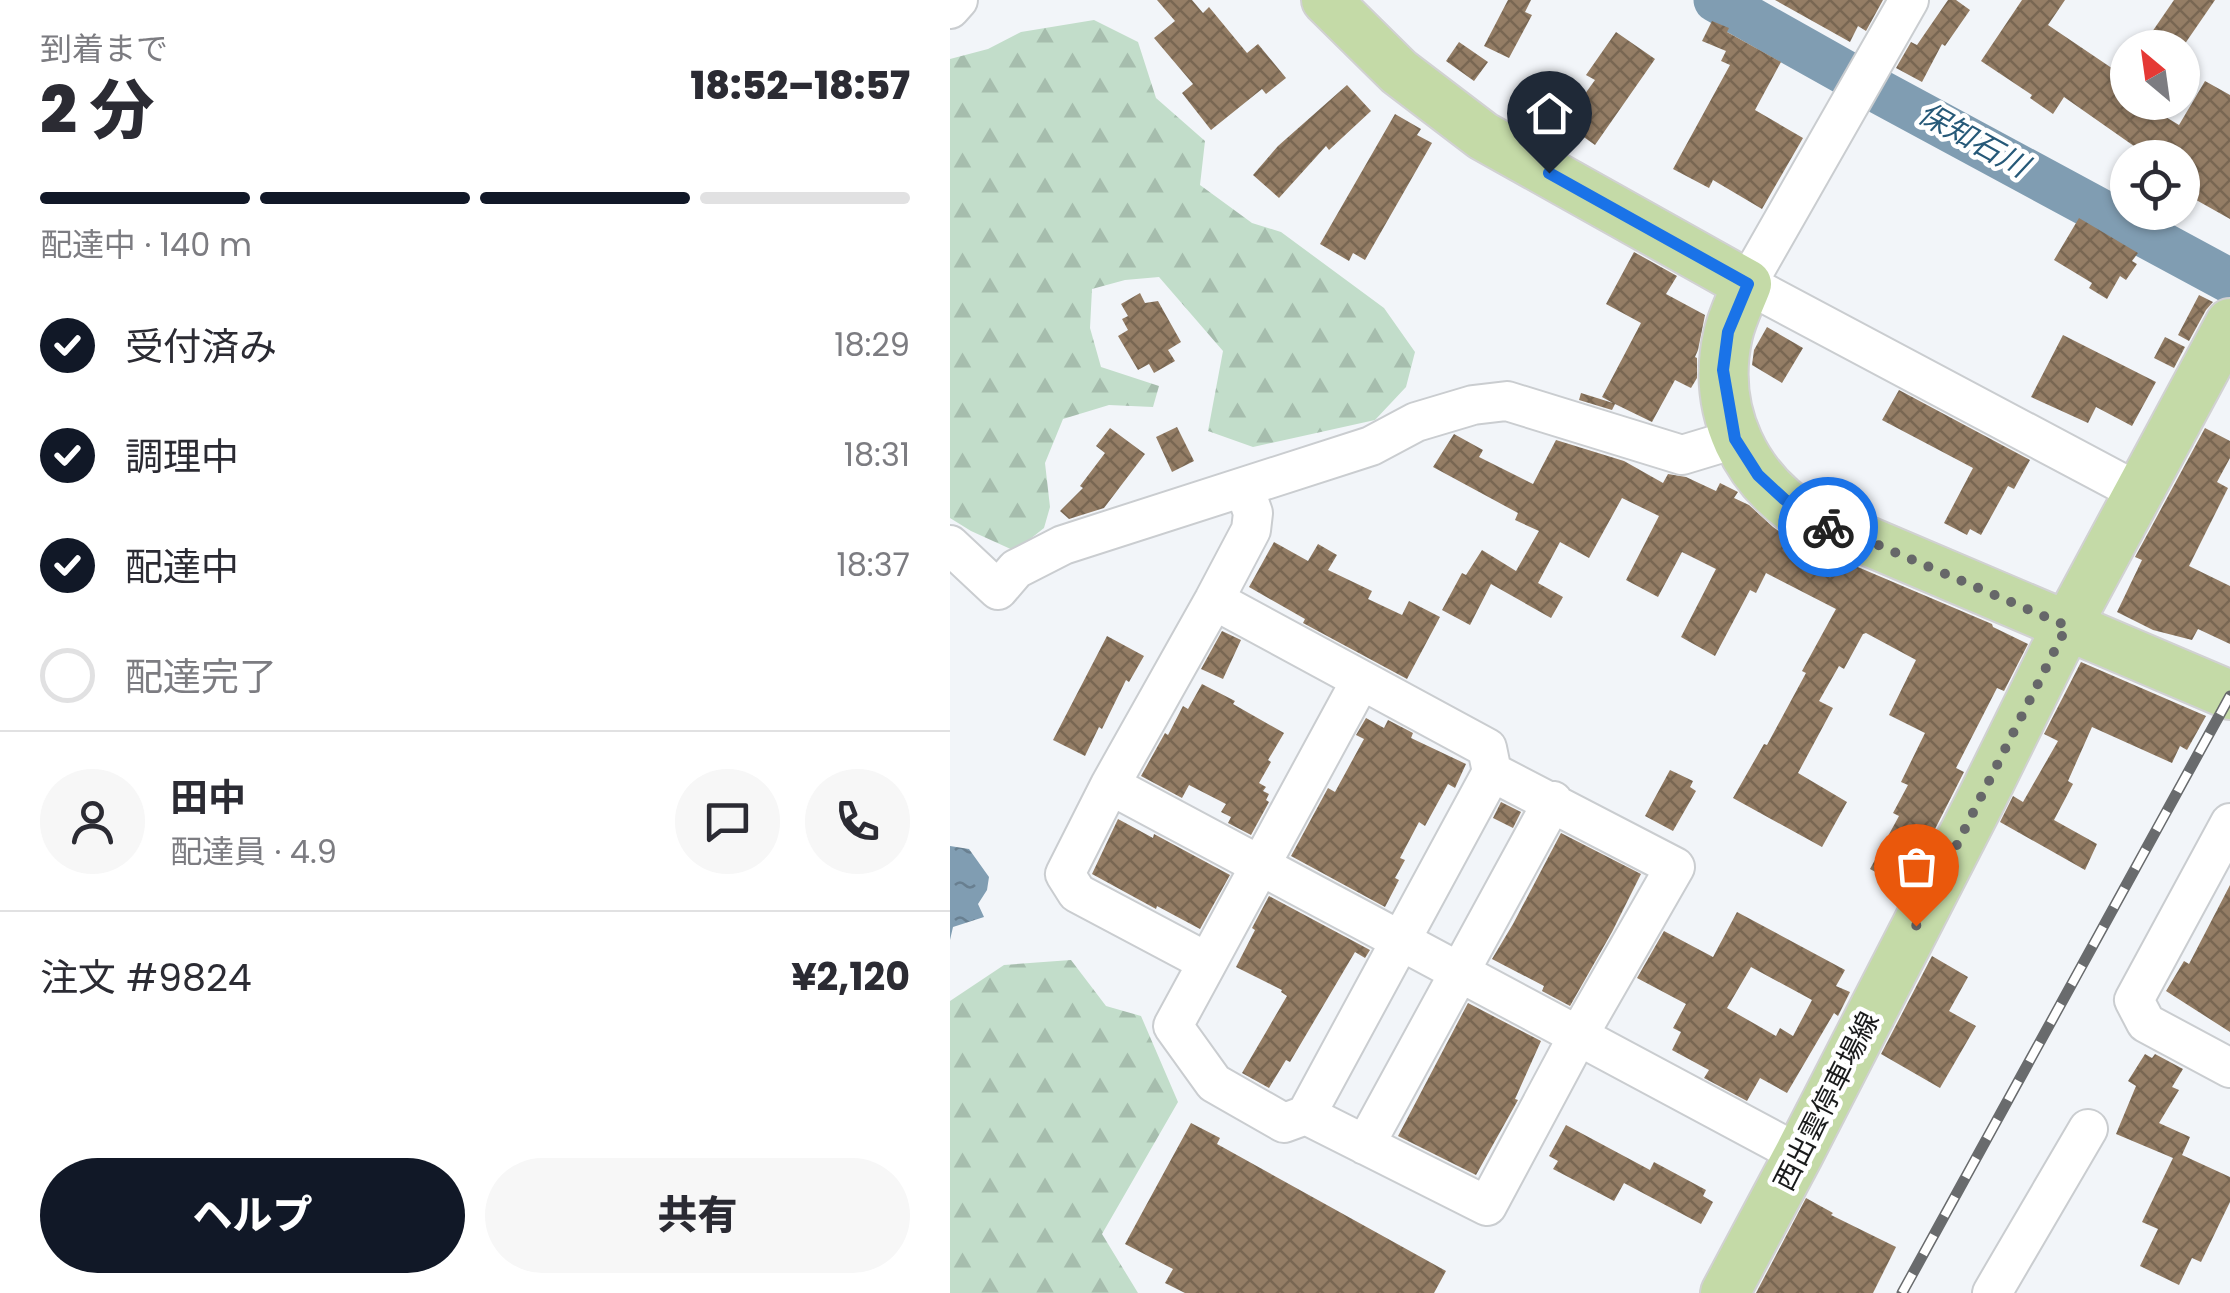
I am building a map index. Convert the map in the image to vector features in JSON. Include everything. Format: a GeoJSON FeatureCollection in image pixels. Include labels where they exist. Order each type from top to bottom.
{"type":"FeatureCollection","features":[{"type":"Feature","properties":{"kind":"main road"},"geometry":{"type":"LineString","coordinates":[[1326,0],[1399,72],[1483,136],[1748,284],[1728,332],[1723,370],[1735,439],[1758,475],[1784,499],[1814,522],[1864,539],[2230,695]]}},
{"type":"Feature","properties":{"kind":"main road","name":"西出雲停車場線"},"geometry":{"type":"LineString","coordinates":[[1725,1293],[2067,626],[2230,323]]}},
{"type":"Feature","properties":{"kind":"street"},"geometry":{"type":"LineString","coordinates":[[950,9],[958,0]]}},
{"type":"Feature","properties":{"kind":"street"},"geometry":{"type":"LineString","coordinates":[[1910,0],[1748,284],[2138,492]]}},
{"type":"Feature","properties":{"kind":"street"},"geometry":{"type":"LineString","coordinates":[[950,545],[998,590],[1016,569],[1063,545],[1371,446],[1416,422],[1474,405],[1507,401],[1682,455],[1735,439]]}},
{"type":"Feature","properties":{"kind":"street"},"geometry":{"type":"LineString","coordinates":[[1207,962],[1076,893],[1065,874],[1251,530],[1252,513],[1244,487]]}},
{"type":"Feature","properties":{"kind":"street"},"geometry":{"type":"LineString","coordinates":[[1214,600],[1487,748],[1492,772],[1306,1114],[1284,1122],[1214,1083],[1173,1026],[1361,680]]}},
{"type":"Feature","properties":{"kind":"street"},"geometry":{"type":"LineString","coordinates":[[1306,1114],[1487,1206],[1675,867],[1492,772]]}},
{"type":"Feature","properties":{"kind":"street"},"geometry":{"type":"LineString","coordinates":[[1110,786],[1799,1154]]}},
{"type":"Feature","properties":{"kind":"street"},"geometry":{"type":"LineString","coordinates":[[1366,1145],[1553,802]]}},
{"type":"Feature","properties":{"kind":"street"},"geometry":{"type":"LineString","coordinates":[[2230,823],[2134,1000],[2146,1024],[2230,1068]]}},
{"type":"Feature","properties":{"kind":"street"},"geometry":{"type":"LineString","coordinates":[[1992,1293],[2088,1129]]}},
{"type":"Feature","properties":{"kind":"green space"},"geometry":{"type":"Polygon","coordinates":[[[1094,20],[1138,42],[1156,98],[1205,141],[1200,185],[1252,223],[1281,232],[1384,308],[1415,352],[1406,387],[1375,420],[1253,447],[1208,431],[1223,351],[1159,277],[1125,280],[1092,289],[1090,328],[1101,367],[1159,386],[1153,407],[1109,405],[1063,419],[1045,463],[1050,507],[1044,528],[1015,551],[950,518],[950,59],[988,49],[1021,32],[1094,20]]]}},
{"type":"Feature","properties":{"kind":"green space"},"geometry":{"type":"Polygon","coordinates":[[[1071,960],[1106,1006],[1141,1016],[1178,1102],[1102,1234],[1138,1293],[950,1293],[950,1001],[1004,965],[1071,960]]]}},
{"type":"Feature","properties":{"kind":"water"},"geometry":{"type":"Polygon","coordinates":[[[950,846],[969,849],[989,877],[987,890],[978,904],[984,917],[953,927],[950,940],[950,846]]]}},
{"type":"Feature","properties":{"kind":"building"},"geometry":{"type":"Polygon","coordinates":[[[1157,0],[1192,0],[1203,13],[1209,7],[1247,53],[1258,44],[1286,78],[1266,94],[1262,89],[1211,130],[1182,93],[1193,84],[1154,38],[1175,21],[1157,0]]]}},
{"type":"Feature","properties":{"kind":"building"},"geometry":{"type":"Polygon","coordinates":[[[1508,0],[1531,0],[1525,12],[1532,15],[1509,58],[1484,46],[1508,0]]]}},
{"type":"Feature","properties":{"kind":"building"},"geometry":{"type":"Polygon","coordinates":[[[1775,0],[1883,0],[1866,31],[1858,26],[1850,42],[1775,0]]]}},
{"type":"Feature","properties":{"kind":"building"},"geometry":{"type":"Polygon","coordinates":[[[1948,0],[1956,0],[1970,10],[1945,46],[1942,44],[1922,82],[1896,68],[1911,42],[1917,45],[1948,0]]]}},
{"type":"Feature","properties":{"kind":"building"},"geometry":{"type":"Polygon","coordinates":[[[2022,0],[2065,0],[2048,25],[2110,67],[2110,120],[2171,120],[2179,125],[2182,120],[2200,120],[2200,89],[2205,81],[2230,95],[2230,219],[2200,202],[2200,140],[2125,140],[2064,97],[2053,114],[1981,61],[2022,0]]]}},
{"type":"Feature","properties":{"kind":"building"},"geometry":{"type":"Polygon","coordinates":[[[2174,0],[2215,0],[2194,30],[2153,30],[2174,0]]]}},
{"type":"Feature","properties":{"kind":"building"},"geometry":{"type":"Polygon","coordinates":[[[1712,21],[1781,62],[1755,110],[1803,138],[1762,209],[1713,180],[1709,188],[1673,169],[1730,65],[1721,61],[1726,51],[1702,41],[1712,21]]]}},
{"type":"Feature","properties":{"kind":"building"},"geometry":{"type":"Polygon","coordinates":[[[1616,32],[1655,59],[1595,145],[1564,123],[1595,80],[1586,75],[1616,32]]]}},
{"type":"Feature","properties":{"kind":"building"},"geometry":{"type":"Polygon","coordinates":[[[1459,42],[1488,62],[1474,81],[1446,61],[1459,42]]]}},
{"type":"Feature","properties":{"kind":"building"},"geometry":{"type":"Polygon","coordinates":[[[1347,85],[1371,111],[1329,150],[1326,146],[1279,198],[1253,175],[1278,146],[1347,85]]]}},
{"type":"Feature","properties":{"kind":"building"},"geometry":{"type":"Polygon","coordinates":[[[1395,114],[1421,129],[1417,135],[1432,143],[1365,260],[1353,253],[1349,261],[1320,244],[1395,114]]]}},
{"type":"Feature","properties":{"kind":"building"},"geometry":{"type":"Polygon","coordinates":[[[2079,218],[2138,253],[2132,261],[2137,264],[2126,280],[2120,276],[2107,299],[2089,288],[2092,283],[2054,260],[2079,218]]]}},
{"type":"Feature","properties":{"kind":"building"},"geometry":{"type":"Polygon","coordinates":[[[1634,252],[1677,276],[1666,294],[1705,315],[1695,357],[1697,378],[1691,388],[1675,380],[1652,422],[1615,404],[1612,410],[1579,400],[1581,393],[1613,403],[1602,397],[1641,323],[1606,304],[1634,252]]]}},
{"type":"Feature","properties":{"kind":"building"},"geometry":{"type":"Polygon","coordinates":[[[1140,293],[1145,303],[1158,301],[1181,342],[1168,350],[1175,361],[1154,373],[1149,364],[1138,370],[1118,336],[1128,330],[1122,319],[1128,316],[1121,304],[1140,293]]]}},
{"type":"Feature","properties":{"kind":"building"},"geometry":{"type":"Polygon","coordinates":[[[2199,295],[2213,302],[2189,341],[2178,335],[2199,295]]]}},
{"type":"Feature","properties":{"kind":"building"},"geometry":{"type":"Polygon","coordinates":[[[1767,327],[1803,348],[1782,383],[1752,365],[1754,350],[1767,327]]]}},
{"type":"Feature","properties":{"kind":"building"},"geometry":{"type":"Polygon","coordinates":[[[2063,335],[2156,382],[2132,426],[2096,407],[2088,423],[2031,397],[2063,335]]]}},
{"type":"Feature","properties":{"kind":"building"},"geometry":{"type":"Polygon","coordinates":[[[2165,337],[2185,347],[2174,368],[2154,358],[2165,337]]]}},
{"type":"Feature","properties":{"kind":"building"},"geometry":{"type":"Polygon","coordinates":[[[1899,390],[2030,460],[2014,489],[2008,486],[1981,535],[1970,529],[1967,535],[1944,523],[1973,468],[1882,420],[1899,390]]]}},
{"type":"Feature","properties":{"kind":"building"},"geometry":{"type":"Polygon","coordinates":[[[1177,427],[1194,461],[1172,472],[1156,437],[1177,427]]]}},
{"type":"Feature","properties":{"kind":"building"},"geometry":{"type":"Polygon","coordinates":[[[1110,428],[1145,454],[1104,508],[1069,519],[1060,511],[1083,488],[1080,486],[1105,453],[1096,446],[1110,428]]]}},
{"type":"Feature","properties":{"kind":"building"},"geometry":{"type":"Polygon","coordinates":[[[2205,428],[2230,441],[2230,458],[2217,482],[2228,488],[2189,566],[2230,586],[2230,644],[2198,629],[2192,640],[2153,630],[2117,612],[2142,560],[2135,557],[2205,428]]]}},
{"type":"Feature","properties":{"kind":"building"},"geometry":{"type":"Polygon","coordinates":[[[1454,434],[1483,450],[1479,457],[1533,484],[1556,440],[1624,461],[1663,483],[1668,474],[1686,477],[1716,491],[1720,483],[1738,492],[1734,498],[1749,505],[1800,546],[1992,624],[2028,644],[2004,691],[1997,688],[1956,768],[1964,772],[1905,888],[1870,869],[1899,816],[1893,813],[1908,785],[1901,782],[1925,733],[1889,715],[1916,660],[1863,634],[1844,669],[1839,666],[1819,701],[1833,708],[1798,773],[1847,802],[1822,847],[1733,798],[1764,744],[1767,745],[1836,609],[1766,573],[1756,593],[1750,590],[1715,656],[1681,637],[1716,569],[1682,552],[1658,597],[1626,580],[1659,516],[1622,498],[1589,558],[1560,542],[1538,583],[1563,597],[1551,618],[1491,584],[1470,625],[1442,610],[1462,573],[1466,575],[1482,550],[1516,571],[1539,531],[1515,520],[1518,513],[1433,467],[1454,434]]]}},
{"type":"Feature","properties":{"kind":"building"},"geometry":{"type":"Polygon","coordinates":[[[1274,542],[1308,561],[1318,544],[1337,555],[1328,570],[1372,591],[1368,599],[1402,615],[1409,601],[1440,617],[1407,679],[1303,623],[1305,619],[1249,587],[1274,542]]]}},
{"type":"Feature","properties":{"kind":"building"},"geometry":{"type":"Polygon","coordinates":[[[1222,631],[1241,640],[1223,679],[1201,669],[1222,631]]]}},
{"type":"Feature","properties":{"kind":"building"},"geometry":{"type":"Polygon","coordinates":[[[1107,636],[1144,656],[1129,682],[1126,680],[1085,756],[1053,740],[1107,636]]]}},
{"type":"Feature","properties":{"kind":"building"},"geometry":{"type":"Polygon","coordinates":[[[2081,662],[2206,716],[2187,750],[2180,746],[2172,763],[2092,727],[2068,781],[2073,784],[2054,820],[2097,844],[2085,870],[2000,822],[2013,796],[2023,802],[2058,741],[2044,734],[2081,662]]]}},
{"type":"Feature","properties":{"kind":"building"},"geometry":{"type":"Polygon","coordinates":[[[1202,684],[1284,733],[1259,783],[1266,787],[1263,791],[1269,794],[1269,802],[1251,835],[1228,823],[1231,817],[1221,812],[1226,804],[1189,785],[1182,798],[1141,776],[1165,733],[1168,735],[1183,706],[1188,709],[1202,684]]]}},
{"type":"Feature","properties":{"kind":"building"},"geometry":{"type":"Polygon","coordinates":[[[1366,718],[1384,728],[1388,720],[1413,733],[1411,738],[1466,764],[1455,788],[1448,784],[1425,826],[1419,822],[1400,858],[1405,860],[1395,878],[1399,880],[1385,907],[1291,856],[1328,788],[1335,792],[1364,739],[1356,735],[1366,718]]]}},
{"type":"Feature","properties":{"kind":"building"},"geometry":{"type":"Polygon","coordinates":[[[1670,770],[1693,781],[1690,787],[1696,791],[1673,831],[1645,816],[1670,770]]]}},
{"type":"Feature","properties":{"kind":"building"},"geometry":{"type":"Polygon","coordinates":[[[1501,802],[1521,812],[1513,828],[1493,818],[1501,802]]]}},
{"type":"Feature","properties":{"kind":"building"},"geometry":{"type":"Polygon","coordinates":[[[1118,819],[1230,875],[1200,929],[1092,874],[1118,819]]]}},
{"type":"Feature","properties":{"kind":"building"},"geometry":{"type":"Polygon","coordinates":[[[1561,833],[1641,874],[1570,1006],[1542,991],[1544,986],[1492,959],[1561,833]]]}},
{"type":"Feature","properties":{"kind":"building"},"geometry":{"type":"Polygon","coordinates":[[[2230,885],[2230,1032],[2166,991],[2184,961],[2189,964],[2230,885]]]}},
{"type":"Feature","properties":{"kind":"building"},"geometry":{"type":"Polygon","coordinates":[[[1269,896],[1370,950],[1365,958],[1355,952],[1290,1062],[1286,1060],[1269,1088],[1242,1073],[1287,996],[1236,967],[1269,896]]]}},
{"type":"Feature","properties":{"kind":"building"},"geometry":{"type":"Polygon","coordinates":[[[1737,912],[1845,970],[1836,986],[1850,992],[1787,1093],[1760,1078],[1747,1101],[1704,1078],[1709,1070],[1672,1050],[1681,1032],[1673,1028],[1686,1004],[1637,978],[1664,931],[1713,957],[1737,912]],[[1751,967],[1727,1008],[1776,1036],[1780,1028],[1793,1036],[1812,1000],[1751,967]]]}},
{"type":"Feature","properties":{"kind":"building"},"geometry":{"type":"Polygon","coordinates":[[[1932,956],[1968,977],[1949,1011],[1976,1026],[1940,1088],[1881,1054],[1932,956]]]}},
{"type":"Feature","properties":{"kind":"building"},"geometry":{"type":"Polygon","coordinates":[[[1468,1003],[1541,1041],[1515,1099],[1518,1100],[1476,1175],[1398,1136],[1468,1003]]]}},
{"type":"Feature","properties":{"kind":"building"},"geometry":{"type":"Polygon","coordinates":[[[2145,1054],[2152,1058],[2155,1054],[2183,1069],[2172,1087],[2179,1090],[2159,1123],[2190,1137],[2182,1155],[2230,1177],[2230,1202],[2201,1262],[2192,1258],[2179,1285],[2140,1266],[2158,1229],[2142,1222],[2173,1158],[2116,1134],[2136,1086],[2128,1081],[2145,1054]]]}},
{"type":"Feature","properties":{"kind":"building"},"geometry":{"type":"Polygon","coordinates":[[[1191,1123],[1220,1138],[1217,1144],[1446,1271],[1434,1293],[1185,1293],[1165,1283],[1173,1269],[1125,1244],[1191,1123]]]}},
{"type":"Feature","properties":{"kind":"building"},"geometry":{"type":"Polygon","coordinates":[[[1566,1125],[1650,1170],[1654,1162],[1706,1190],[1703,1196],[1713,1202],[1701,1224],[1624,1183],[1614,1201],[1553,1169],[1558,1161],[1549,1156],[1566,1125]]]}},
{"type":"Feature","properties":{"kind":"building"},"geometry":{"type":"Polygon","coordinates":[[[1806,1198],[1896,1247],[1873,1293],[1756,1293],[1806,1198]]]}},
{"type":"Feature","properties":{"kind":"waterway","name":"保知石川"},"geometry":{"type":"LineString","coordinates":[[1716,0],[2230,281]]}},
{"type":"Feature","properties":{"kind":"railway"},"geometry":{"type":"LineString","coordinates":[[1902,1293],[2230,696]]}},
{"type":"Feature","properties":{"kind":"way so far"},"geometry":{"type":"LineString","coordinates":[[1828,527],[2067,626],[1916,926]]}},
{"type":"Feature","properties":{"kind":"route"},"geometry":{"type":"LineString","coordinates":[[1549,173],[1748,284],[1728,332],[1723,370],[1735,439],[1758,475],[1814,522],[1828,527]]}}]}
